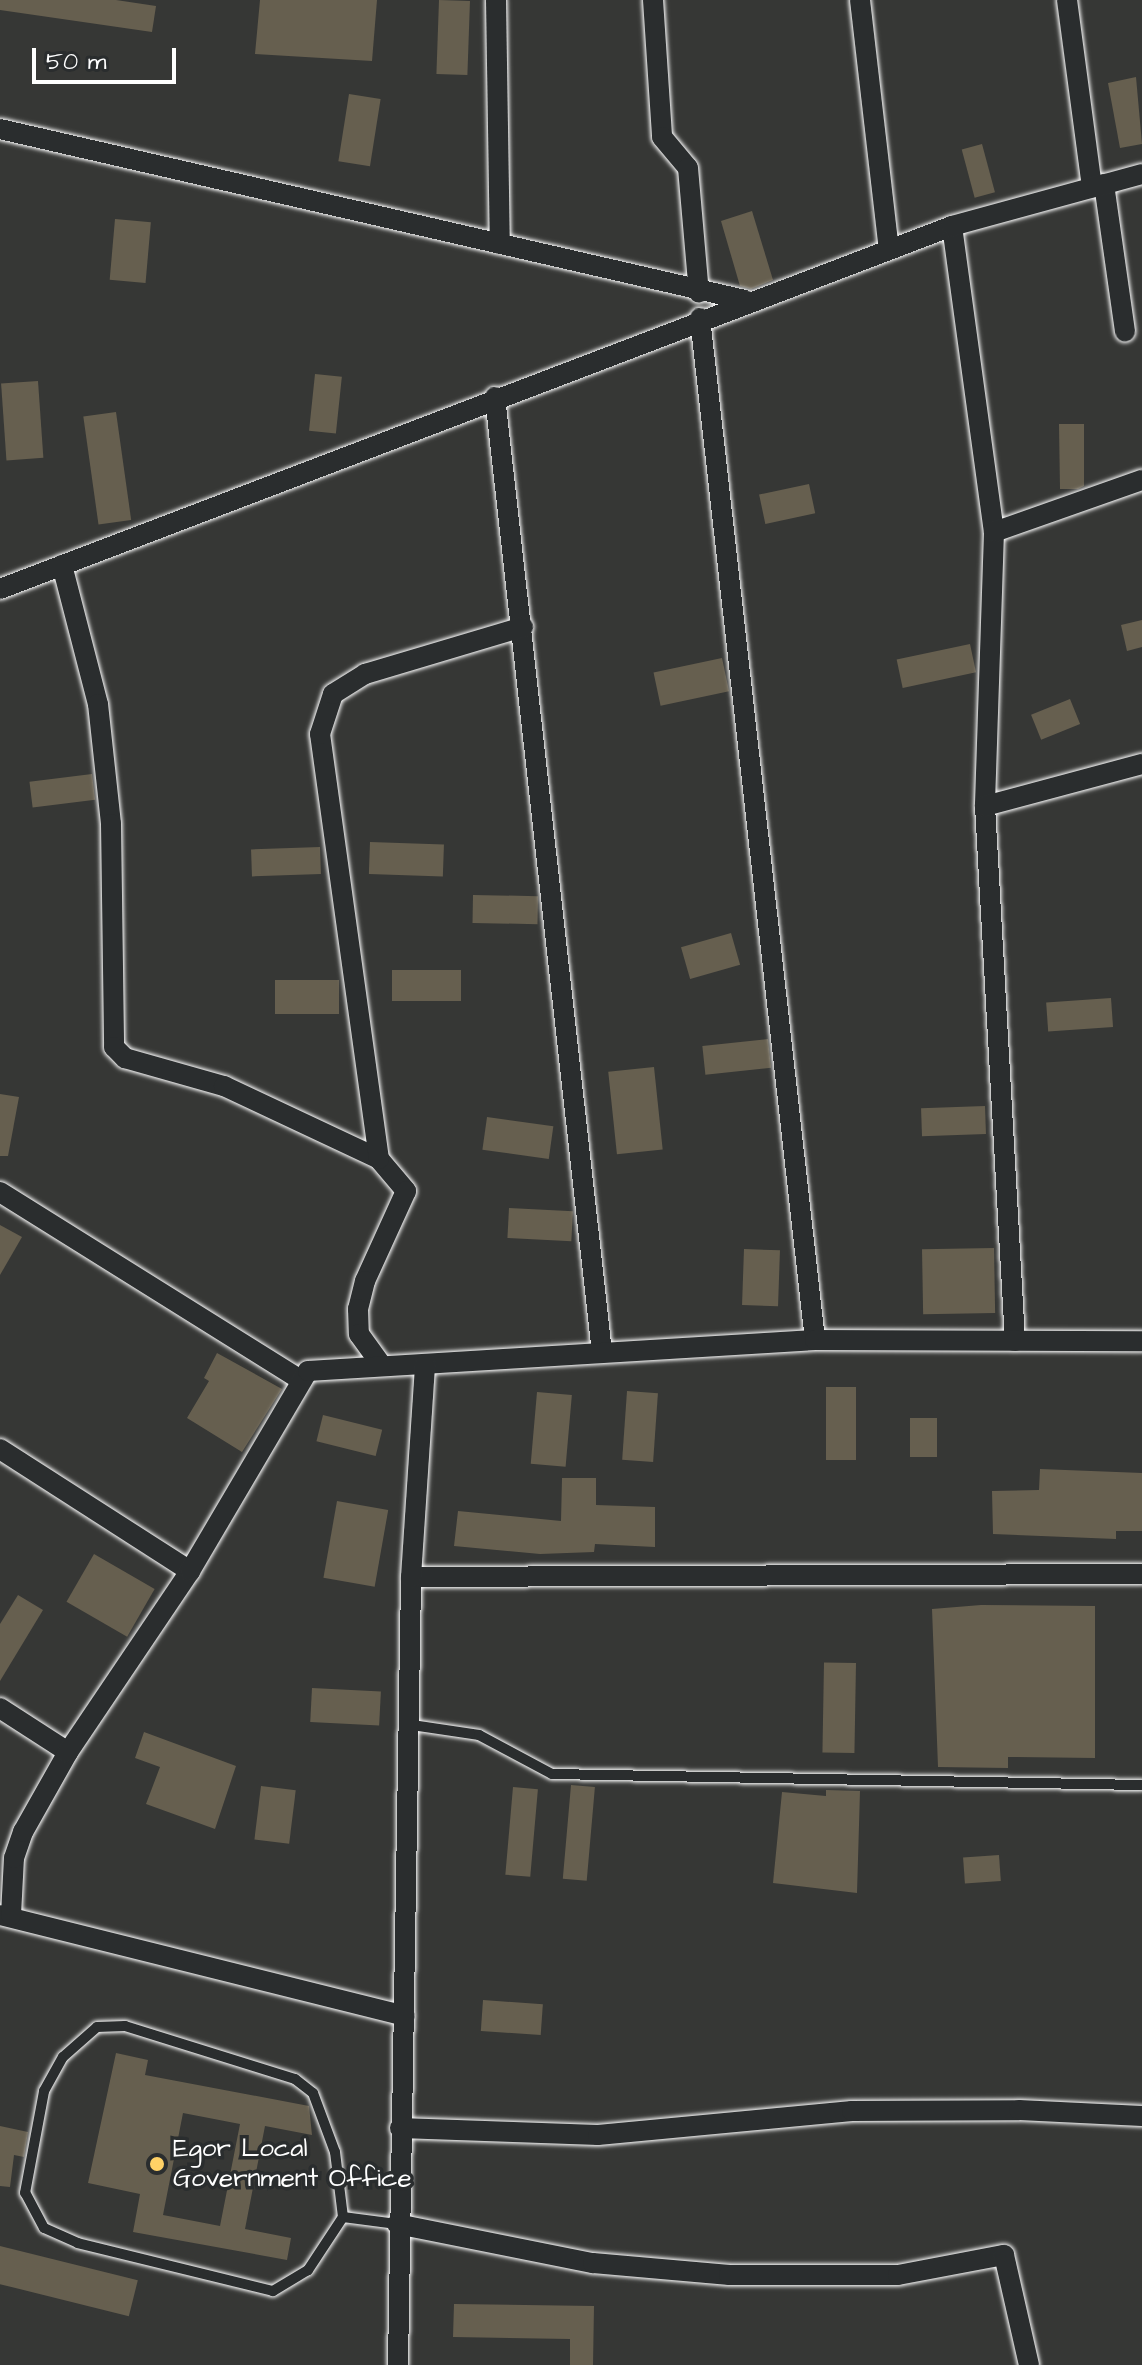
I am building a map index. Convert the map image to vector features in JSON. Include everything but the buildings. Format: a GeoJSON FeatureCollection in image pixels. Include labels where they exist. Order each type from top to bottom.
{"type":"FeatureCollection","features":[{"type":"Feature","properties":{"kind":"street"},"geometry":{"type":"LineString","coordinates":[[496,0],[500,244]]}},
{"type":"Feature","properties":{"kind":"street"},"geometry":{"type":"LineString","coordinates":[[653,0],[662,137],[688,168],[699,293]]}},
{"type":"Feature","properties":{"kind":"street"},"geometry":{"type":"LineString","coordinates":[[860,0],[889,249]]}},
{"type":"Feature","properties":{"kind":"street"},"geometry":{"type":"LineString","coordinates":[[1067,0],[1125,332]]}},
{"type":"Feature","properties":{"kind":"street"},"geometry":{"type":"LineString","coordinates":[[0,129],[699,293],[749,300]]}},
{"type":"Feature","properties":{"kind":"street"},"geometry":{"type":"LineString","coordinates":[[0,589],[700,318],[952,226],[1142,174]]}},
{"type":"Feature","properties":{"kind":"street"},"geometry":{"type":"LineString","coordinates":[[952,226],[994,532],[985,806],[1015,1341]]}},
{"type":"Feature","properties":{"kind":"street"},"geometry":{"type":"LineString","coordinates":[[700,318],[815,1340]]}},
{"type":"Feature","properties":{"kind":"street"},"geometry":{"type":"LineString","coordinates":[[495,397],[602,1352]]}},
{"type":"Feature","properties":{"kind":"street"},"geometry":{"type":"LineString","coordinates":[[994,532],[1142,480]]}},
{"type":"Feature","properties":{"kind":"street"},"geometry":{"type":"LineString","coordinates":[[62,565],[98,704],[111,824],[114,1047],[125,1058],[224,1086],[379,1159],[407,1194],[365,1281],[358,1309],[359,1334],[382,1366]]}},
{"type":"Feature","properties":{"kind":"street"},"geometry":{"type":"LineString","coordinates":[[379,1159],[320,734],[333,694],[365,674],[523,627]]}},
{"type":"Feature","properties":{"kind":"street"},"geometry":{"type":"LineString","coordinates":[[985,806],[1142,764]]}},
{"type":"Feature","properties":{"kind":"street"},"geometry":{"type":"LineString","coordinates":[[0,1192],[301,1380]]}},
{"type":"Feature","properties":{"kind":"street"},"geometry":{"type":"LineString","coordinates":[[405,2016],[6,1915],[14,1858],[23,1832],[68,1752],[190,1571],[308,1371],[325,1367],[425,1364],[815,1340],[1142,1341]]}},
{"type":"Feature","properties":{"kind":"street"},"geometry":{"type":"LineString","coordinates":[[398,2365],[397,2224],[412,1725],[411,1577],[425,1364]]}},
{"type":"Feature","properties":{"kind":"street"},"geometry":{"type":"LineString","coordinates":[[0,1449],[190,1571]]}},
{"type":"Feature","properties":{"kind":"street"},"geometry":{"type":"LineString","coordinates":[[411,1577],[1142,1574]]}},
{"type":"Feature","properties":{"kind":"street"},"geometry":{"type":"LineString","coordinates":[[0,1708],[68,1752]]}},
{"type":"Feature","properties":{"kind":"street"},"geometry":{"type":"LineString","coordinates":[[400,2128],[598,2135],[852,2111],[1019,2110],[1142,2116]]}},
{"type":"Feature","properties":{"kind":"street"},"geometry":{"type":"LineString","coordinates":[[397,2224],[593,2263],[729,2275],[898,2275],[1004,2255],[1029,2365]]}},
{"type":"Feature","properties":{"kind":"lane"},"geometry":{"type":"LineString","coordinates":[[412,1725],[479,1735],[552,1774],[1142,1785]]}},
{"type":"Feature","properties":{"kind":"lane"},"geometry":{"type":"LineString","coordinates":[[125,2026],[295,2079],[313,2093],[325,2116],[343,2217],[308,2270],[273,2291],[78,2243],[44,2228],[25,2193],[44,2091],[63,2057],[97,2027],[125,2026]]}},
{"type":"Feature","properties":{"kind":"lane"},"geometry":{"type":"LineString","coordinates":[[343,2217],[397,2224]]}},
{"type":"Feature","properties":{"kind":"place","name":"Egor Local Government Office"},"geometry":{"type":"Point","coordinates":[157,2164]}}]}
